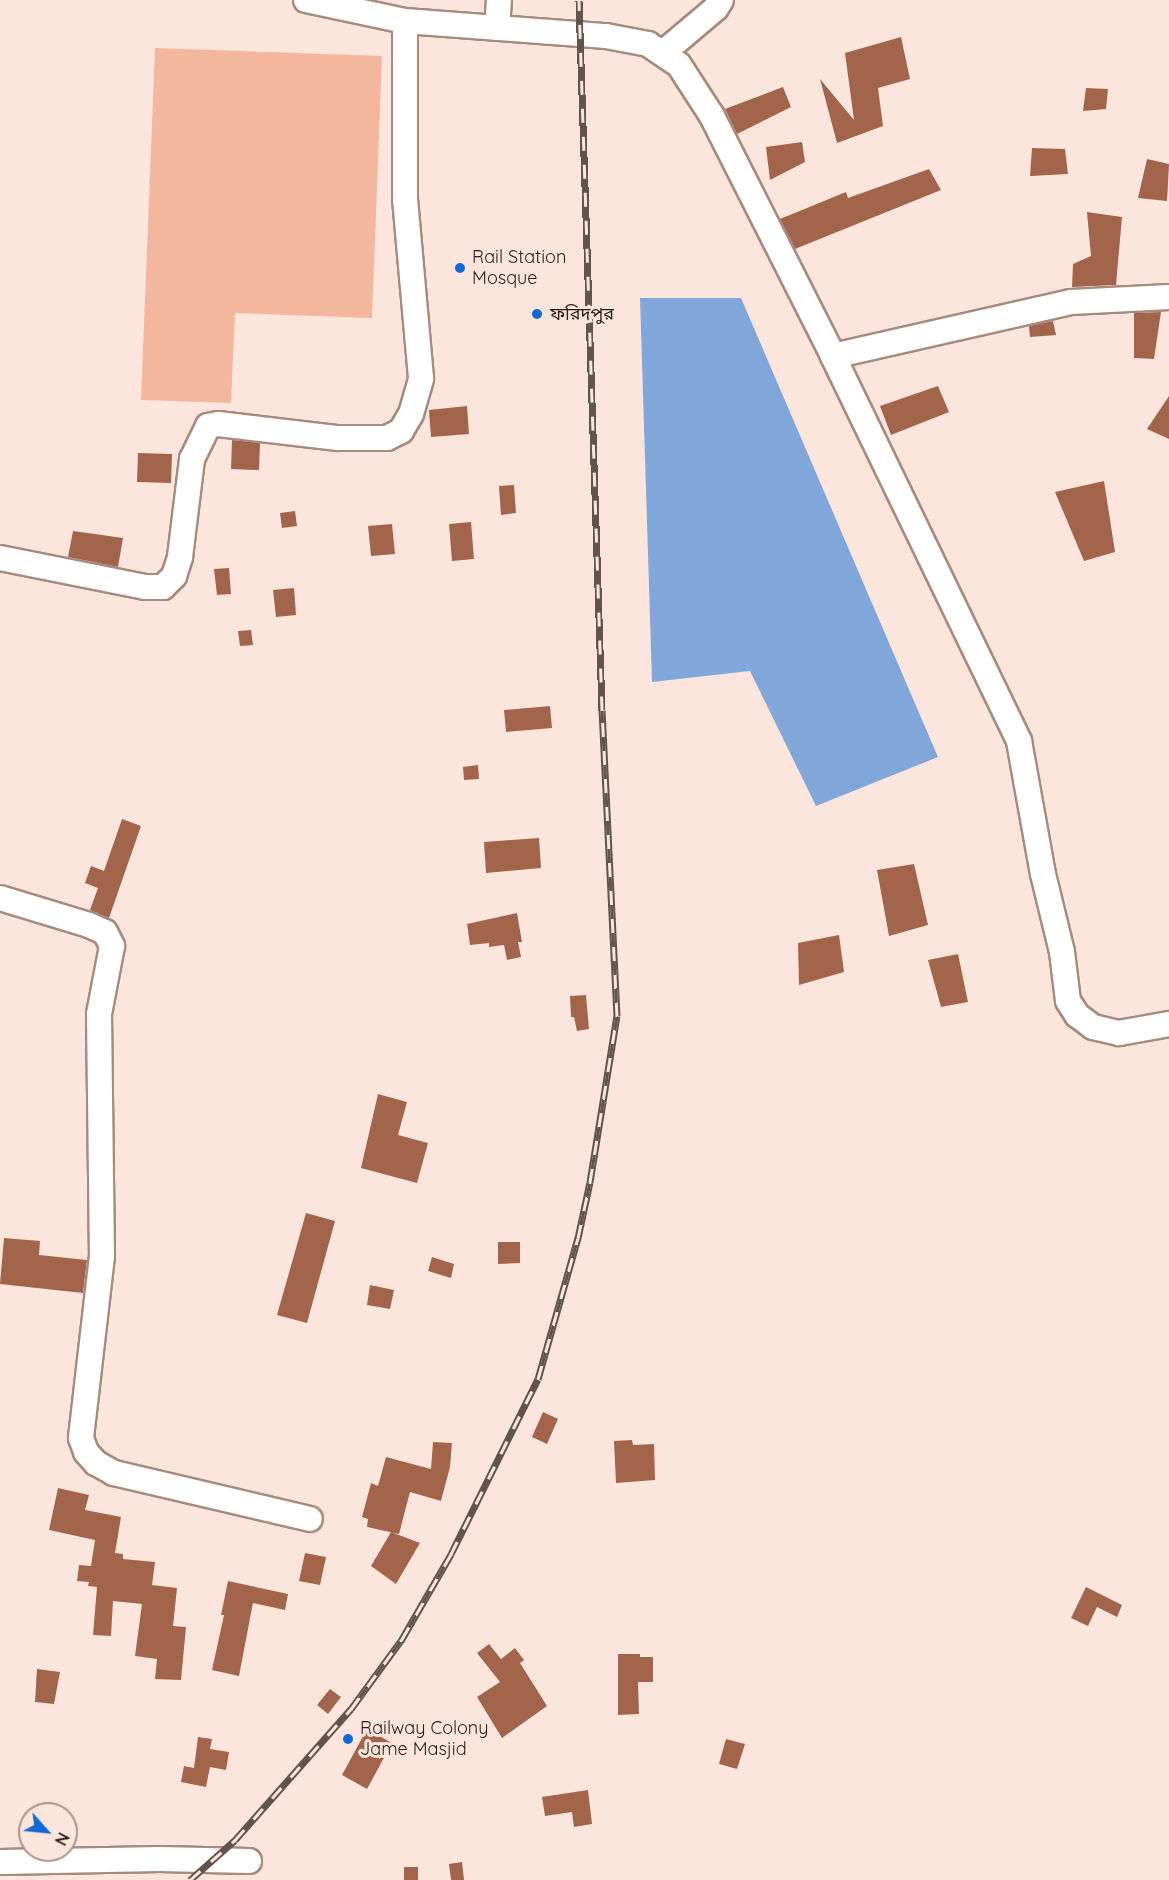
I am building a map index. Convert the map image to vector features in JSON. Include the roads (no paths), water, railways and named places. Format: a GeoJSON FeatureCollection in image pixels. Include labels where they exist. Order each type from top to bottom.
{"type":"FeatureCollection","features":[{"type":"Feature","properties":{"kind":"street"},"geometry":{"type":"LineString","coordinates":[[306,0],[405,21],[606,36],[648,44],[664,52],[679,65],[712,116],[833,356],[1019,741],[1043,874],[1062,952],[1068,1002],[1077,1015],[1093,1028],[1119,1033],[1169,1024]]}},
{"type":"Feature","properties":{"kind":"street"},"geometry":{"type":"LineString","coordinates":[[497,28],[499,0]]}},
{"type":"Feature","properties":{"kind":"street"},"geometry":{"type":"LineString","coordinates":[[664,52],[716,8],[721,0]]}},
{"type":"Feature","properties":{"kind":"street"},"geometry":{"type":"LineString","coordinates":[[0,558],[145,587],[163,587],[174,576],[180,557],[192,459],[208,426],[218,424],[338,438],[387,438],[401,431],[411,414],[421,378],[405,199],[405,21]]}},
{"type":"Feature","properties":{"kind":"street"},"geometry":{"type":"LineString","coordinates":[[833,356],[1071,302],[1169,297]]}},
{"type":"Feature","properties":{"kind":"street"},"geometry":{"type":"LineString","coordinates":[[0,898],[89,925],[105,932],[112,946],[99,1014],[102,1256],[81,1438],[86,1452],[96,1463],[114,1473],[310,1519]]}},
{"type":"Feature","properties":{"kind":"street"},"geometry":{"type":"LineString","coordinates":[[0,1862],[160,1859],[249,1861]]}},
{"type":"Feature","properties":{"kind":"water"},"geometry":{"type":"Polygon","coordinates":[[[640,298],[741,298],[938,757],[816,806],[750,671],[652,682],[640,298]]]}},
{"type":"Feature","properties":{"kind":"railway"},"geometry":{"type":"LineString","coordinates":[[190,1880],[235,1840],[351,1709],[402,1639],[451,1554],[538,1379],[578,1238],[590,1182],[617,1016],[602,710],[579,0]]}},
{"type":"Feature","properties":{"kind":"place","name":"Rail Station Mosque"},"geometry":{"type":"Point","coordinates":[460,268]}},
{"type":"Feature","properties":{"kind":"place","name":"ফরিদপুর"},"geometry":{"type":"Point","coordinates":[537,314]}},
{"type":"Feature","properties":{"kind":"place","name":"Railway Colony Jame Masjid"},"geometry":{"type":"Point","coordinates":[348,1739]}}]}
